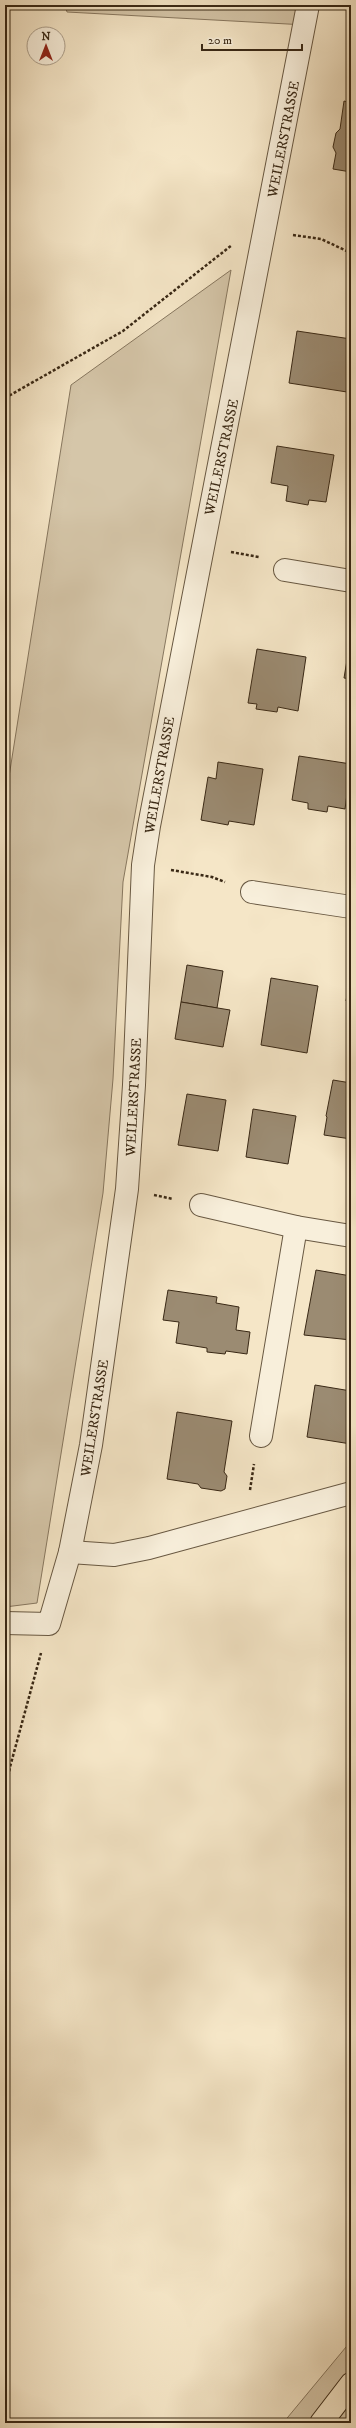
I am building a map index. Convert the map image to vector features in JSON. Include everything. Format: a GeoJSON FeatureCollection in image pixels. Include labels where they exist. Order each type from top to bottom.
{"type":"FeatureCollection","features":[{"type":"Feature","properties":{"kind":"main road"},"geometry":{"type":"LineString","coordinates":[[321,2423],[351,2384]]}},
{"type":"Feature","properties":{"kind":"street","name":"WEILERSTRASSE"},"geometry":{"type":"LineString","coordinates":[[49,1624],[70,1552],[91,1445],[127,1189],[134,1085],[143,865],[203,547],[266,231],[308,5]]}},
{"type":"Feature","properties":{"kind":"street"},"geometry":{"type":"LineString","coordinates":[[285,570],[351,581]]}},
{"type":"Feature","properties":{"kind":"street"},"geometry":{"type":"LineString","coordinates":[[252,892],[351,908]]}},
{"type":"Feature","properties":{"kind":"street"},"geometry":{"type":"LineString","coordinates":[[201,1205],[296,1227],[351,1236]]}},
{"type":"Feature","properties":{"kind":"street"},"geometry":{"type":"LineString","coordinates":[[261,1436],[296,1227]]}},
{"type":"Feature","properties":{"kind":"street"},"geometry":{"type":"LineString","coordinates":[[70,1552],[114,1555],[246,1523],[351,1493]]}},
{"type":"Feature","properties":{"kind":"street"},"geometry":{"type":"LineString","coordinates":[[5,1623],[49,1624]]}},
{"type":"Feature","properties":{"kind":"path"},"geometry":{"type":"LineString","coordinates":[[5,398],[123,331],[245,234],[266,231],[322,240],[351,252]]}},
{"type":"Feature","properties":{"kind":"path"},"geometry":{"type":"LineString","coordinates":[[203,547],[263,558],[285,570]]}},
{"type":"Feature","properties":{"kind":"path"},"geometry":{"type":"LineString","coordinates":[[143,865],[212,877],[252,892]]}},
{"type":"Feature","properties":{"kind":"path"},"geometry":{"type":"LineString","coordinates":[[127,1189],[201,1205]]}},
{"type":"Feature","properties":{"kind":"path"},"geometry":{"type":"LineString","coordinates":[[246,1523],[252,1471],[261,1436]]}},
{"type":"Feature","properties":{"kind":"path"},"geometry":{"type":"LineString","coordinates":[[5,1796],[10,1767],[49,1624]]}},
{"type":"Feature","properties":{"kind":"shaded area"},"geometry":{"type":"Polygon","coordinates":[[[65,5],[308,5],[306,25],[67,12],[65,5]]]}},
{"type":"Feature","properties":{"kind":"shaded area"},"geometry":{"type":"Polygon","coordinates":[[[231,270],[123,882],[113,1079],[103,1193],[37,1603],[5,1607],[5,802],[71,385],[231,270]]]}},
{"type":"Feature","properties":{"kind":"shaded area"},"geometry":{"type":"Polygon","coordinates":[[[351,2341],[351,2423],[283,2423],[351,2341]]]}},
{"type":"Feature","properties":{"kind":"building"},"geometry":{"type":"Polygon","coordinates":[[[344,101],[351,103],[351,172],[333,169],[336,153],[333,147],[336,133],[340,129],[344,101]]]}},
{"type":"Feature","properties":{"kind":"building"},"geometry":{"type":"Polygon","coordinates":[[[297,331],[351,339],[351,364],[347,392],[289,383],[297,331]]]}},
{"type":"Feature","properties":{"kind":"building"},"geometry":{"type":"Polygon","coordinates":[[[277,446],[334,455],[326,502],[309,500],[308,505],[286,501],[288,486],[271,483],[277,446]]]}},
{"type":"Feature","properties":{"kind":"building"},"geometry":{"type":"Polygon","coordinates":[[[351,636],[351,679],[344,678],[351,636]]]}},
{"type":"Feature","properties":{"kind":"building"},"geometry":{"type":"Polygon","coordinates":[[[257,649],[306,657],[298,711],[278,707],[277,712],[256,709],[257,704],[248,703],[257,649]]]}},
{"type":"Feature","properties":{"kind":"building"},"geometry":{"type":"Polygon","coordinates":[[[299,756],[351,764],[345,809],[328,806],[327,812],[308,809],[308,803],[292,800],[299,756]]]}},
{"type":"Feature","properties":{"kind":"building"},"geometry":{"type":"Polygon","coordinates":[[[218,762],[263,769],[254,825],[229,821],[228,825],[201,820],[208,777],[216,779],[218,762]]]}},
{"type":"Feature","properties":{"kind":"building"},"geometry":{"type":"Polygon","coordinates":[[[187,965],[223,971],[217,1008],[181,1002],[187,965]]]}},
{"type":"Feature","properties":{"kind":"building"},"geometry":{"type":"Polygon","coordinates":[[[351,971],[351,1002],[346,1001],[351,971]]]}},
{"type":"Feature","properties":{"kind":"building"},"geometry":{"type":"Polygon","coordinates":[[[271,978],[318,986],[307,1053],[261,1045],[271,978]]]}},
{"type":"Feature","properties":{"kind":"building"},"geometry":{"type":"Polygon","coordinates":[[[181,1002],[230,1010],[223,1047],[175,1039],[181,1002]]]}},
{"type":"Feature","properties":{"kind":"building"},"geometry":{"type":"Polygon","coordinates":[[[333,1080],[351,1083],[351,1139],[324,1135],[333,1080]]]}},
{"type":"Feature","properties":{"kind":"building"},"geometry":{"type":"Polygon","coordinates":[[[187,1094],[226,1100],[218,1151],[178,1145],[187,1094]]]}},
{"type":"Feature","properties":{"kind":"building"},"geometry":{"type":"Polygon","coordinates":[[[253,1109],[296,1116],[288,1164],[246,1157],[253,1109]]]}},
{"type":"Feature","properties":{"kind":"building"},"geometry":{"type":"Polygon","coordinates":[[[316,1270],[351,1276],[351,1340],[304,1335],[316,1270]]]}},
{"type":"Feature","properties":{"kind":"building"},"geometry":{"type":"Polygon","coordinates":[[[168,1290],[217,1297],[216,1303],[239,1307],[236,1330],[250,1332],[247,1354],[226,1351],[225,1354],[207,1352],[207,1348],[176,1343],[179,1322],[163,1320],[168,1290]]]}},
{"type":"Feature","properties":{"kind":"building"},"geometry":{"type":"Polygon","coordinates":[[[315,1385],[351,1391],[351,1444],[307,1437],[315,1385]]]}},
{"type":"Feature","properties":{"kind":"building"},"geometry":{"type":"Polygon","coordinates":[[[177,1412],[232,1421],[224,1472],[227,1476],[225,1489],[221,1491],[201,1488],[198,1484],[167,1479],[177,1412]]]}}]}
